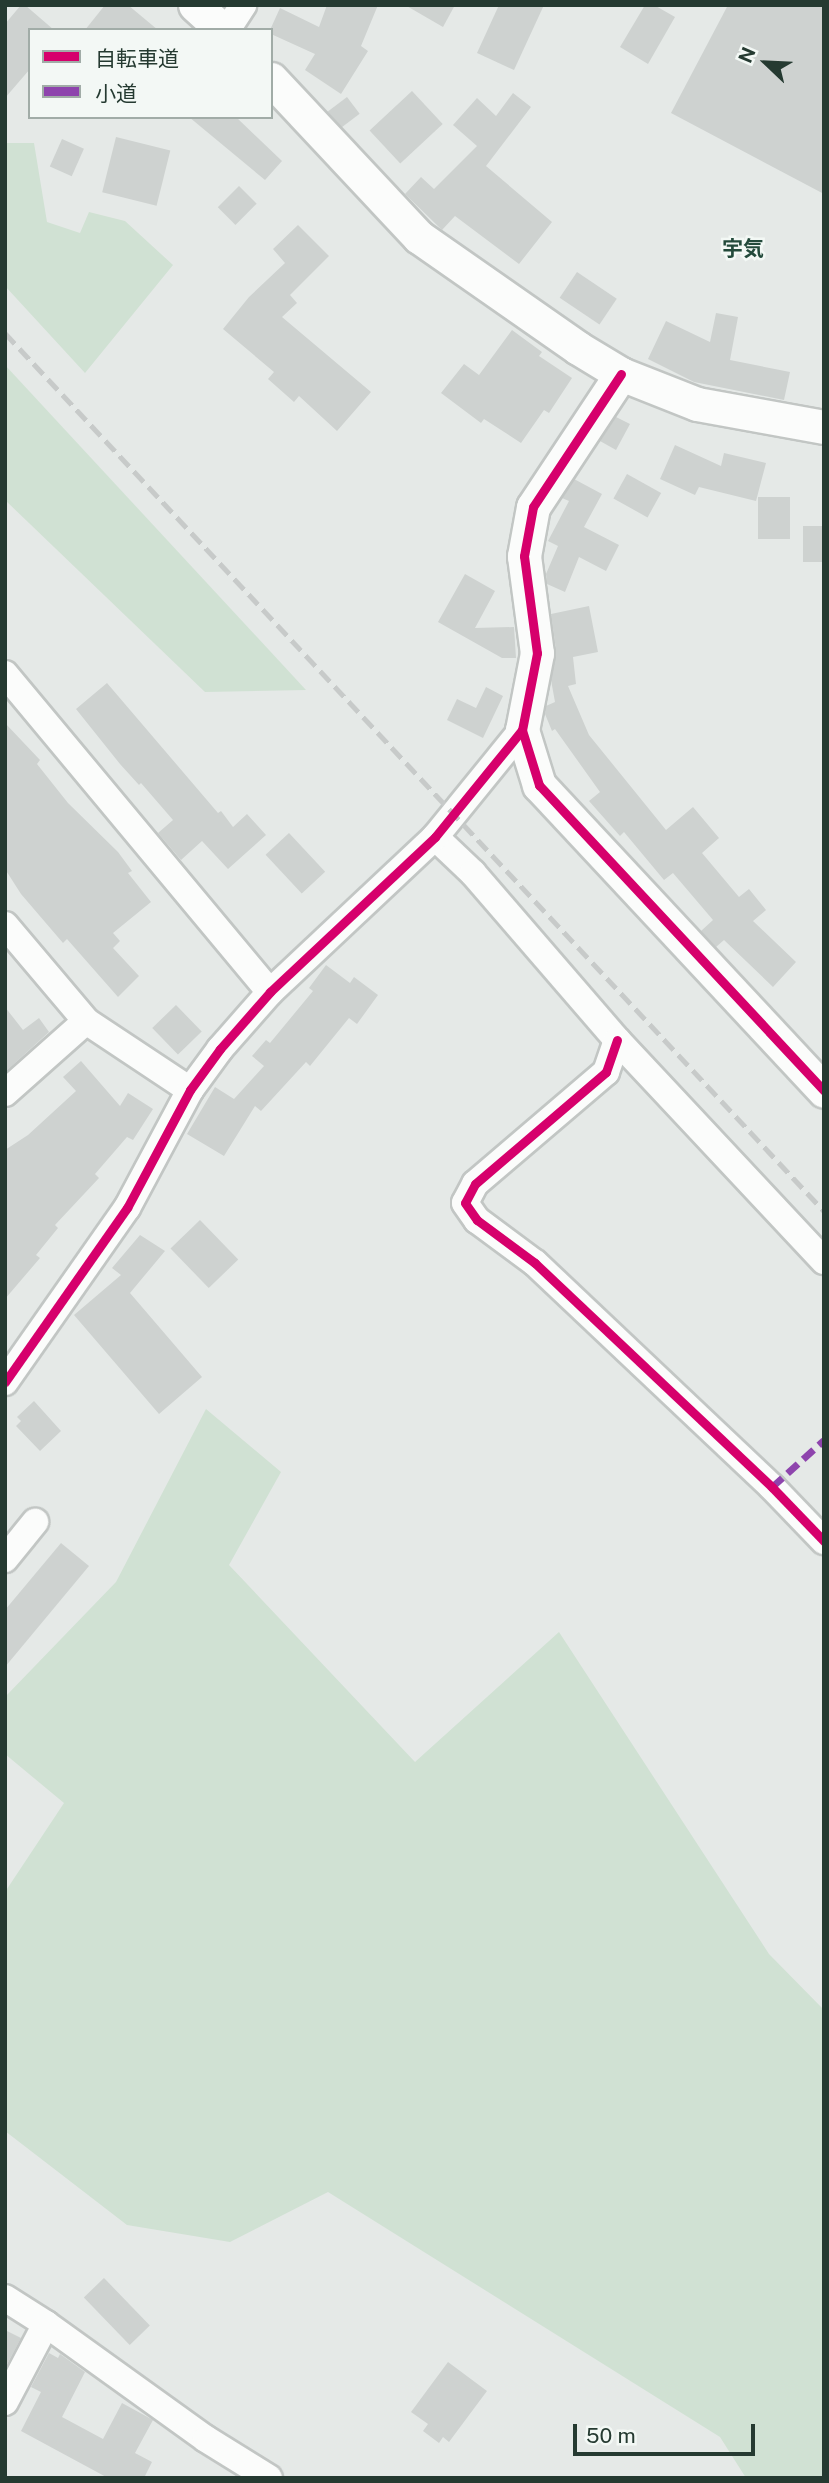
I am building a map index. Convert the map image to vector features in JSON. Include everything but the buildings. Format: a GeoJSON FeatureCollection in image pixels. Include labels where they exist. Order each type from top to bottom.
{"type":"FeatureCollection","features":[{"type":"Feature","properties":{"kind":"street"},"geometry":{"type":"LineString","coordinates":[[194,5],[223,28]]}},
{"type":"Feature","properties":{"kind":"street"},"geometry":{"type":"LineString","coordinates":[[226,28],[243,5]]}},
{"type":"Feature","properties":{"kind":"street"},"geometry":{"type":"LineString","coordinates":[[273,81],[419,237],[621,374],[696,404],[824,427]]}},
{"type":"Feature","properties":{"kind":"street"},"geometry":{"type":"LineString","coordinates":[[5,1381],[127,1208],[190,1090],[220,1049],[270,992],[435,837],[522,730],[537,653],[524,556],[533,507],[621,374]]}},
{"type":"Feature","properties":{"kind":"street"},"geometry":{"type":"LineString","coordinates":[[9,685],[270,992]]}},
{"type":"Feature","properties":{"kind":"street"},"geometry":{"type":"LineString","coordinates":[[522,730],[539,785],[824,1091]]}},
{"type":"Feature","properties":{"kind":"street"},"geometry":{"type":"LineString","coordinates":[[435,837],[473,873],[617,1040],[824,1261]]}},
{"type":"Feature","properties":{"kind":"street"},"geometry":{"type":"LineString","coordinates":[[5,925],[86,1021],[190,1090]]}},
{"type":"Feature","properties":{"kind":"street"},"geometry":{"type":"LineString","coordinates":[[5,1093],[86,1021]]}},
{"type":"Feature","properties":{"kind":"street"},"geometry":{"type":"LineString","coordinates":[[617,1040],[606,1072],[475,1184],[465,1203],[477,1220],[535,1263],[763,1477],[824,1541]]}},
{"type":"Feature","properties":{"kind":"street"},"geometry":{"type":"LineString","coordinates":[[5,1559],[35,1522]]}},
{"type":"Feature","properties":{"kind":"street"},"geometry":{"type":"LineString","coordinates":[[5,2298],[47,2324],[206,2439],[269,2478]]}},
{"type":"Feature","properties":{"kind":"street"},"geometry":{"type":"LineString","coordinates":[[5,2402],[47,2324]]}},
{"type":"Feature","properties":{"kind":"green space"},"geometry":{"type":"Polygon","coordinates":[[[5,143],[34,143],[47,222],[80,233],[89,212],[125,221],[173,265],[85,373],[5,286],[5,143]]]}},
{"type":"Feature","properties":{"kind":"green space"},"geometry":{"type":"Polygon","coordinates":[[[5,365],[306,690],[205,692],[5,500],[5,365]]]}},
{"type":"Feature","properties":{"kind":"green space"},"geometry":{"type":"Polygon","coordinates":[[[206,1409],[281,1472],[229,1565],[415,1762],[559,1632],[769,1954],[824,2010],[824,2478],[746,2478],[720,2437],[328,2192],[230,2242],[127,2225],[5,2131],[5,1892],[64,1803],[5,1754],[5,1697],[116,1582],[206,1409]]]}},
{"type":"Feature","properties":{"kind":"railway"},"geometry":{"type":"LineString","coordinates":[[5,333],[824,1211]]}},
{"type":"Feature","properties":{"kind":"marked path"},"geometry":{"type":"LineString","coordinates":[[772,1487],[824,1440]]}},
{"type":"Feature","properties":{"kind":"cycle path"},"geometry":{"type":"LineString","coordinates":[[621,374],[533,507],[524,556],[537,653],[522,730],[539,785],[824,1091]]}},
{"type":"Feature","properties":{"kind":"cycle path"},"geometry":{"type":"LineString","coordinates":[[5,1382],[127,1208],[190,1090],[220,1049],[270,992],[435,837],[522,730]]}},
{"type":"Feature","properties":{"kind":"cycle path"},"geometry":{"type":"LineString","coordinates":[[617,1040],[606,1072],[475,1184],[465,1203],[477,1220],[535,1263],[772,1487],[824,1541]]}},
{"type":"Feature","properties":{"kind":"district","name":"宇気"},"geometry":{"type":"Point","coordinates":[743,249]}}]}
